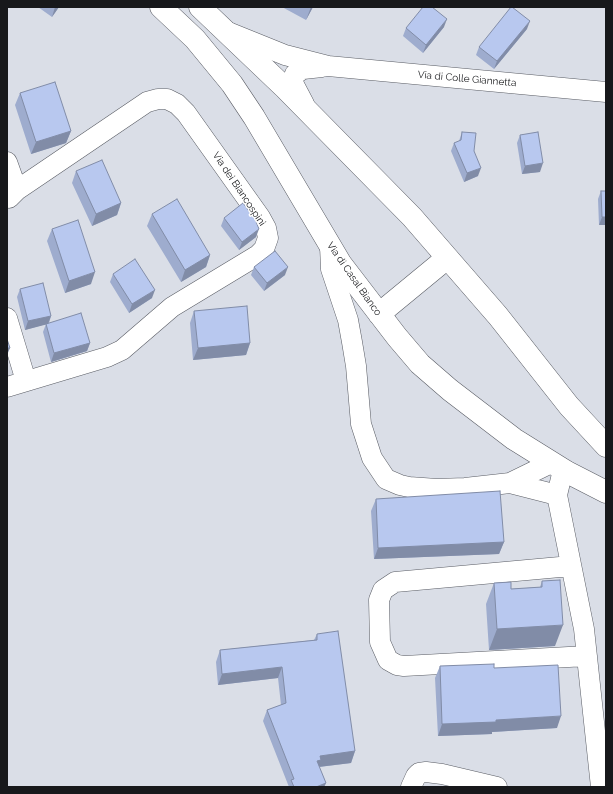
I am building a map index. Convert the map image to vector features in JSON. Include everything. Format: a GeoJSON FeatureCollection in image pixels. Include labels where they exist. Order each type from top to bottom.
{"type":"FeatureCollection","features":[{"type":"Feature","properties":{"kind":"main road","name":"Via di Casal Bianco"},"geometry":{"type":"LineString","coordinates":[[161,7],[196,39],[232,84],[273,149],[330,246],[379,314],[409,351],[435,378],[514,439],[557,466],[606,492]]}},
{"type":"Feature","properties":{"kind":"main road"},"geometry":{"type":"LineString","coordinates":[[200,7],[308,111],[412,216],[498,316],[569,406],[606,446]]}},
{"type":"Feature","properties":{"kind":"main road"},"geometry":{"type":"LineString","coordinates":[[379,314],[447,258]]}},
{"type":"Feature","properties":{"kind":"street","name":"Via di Colle Giannetta"},"geometry":{"type":"LineString","coordinates":[[225,30],[285,55],[328,66],[606,92]]}},
{"type":"Feature","properties":{"kind":"street","name":"Via di Colle Giannetta"},"geometry":{"type":"LineString","coordinates":[[308,111],[294,85],[295,74],[303,68],[328,66]]}},
{"type":"Feature","properties":{"kind":"street","name":"Via dei Biancospini"},"geometry":{"type":"LineString","coordinates":[[7,387],[92,362],[122,350],[172,307],[258,255],[264,250],[267,242],[266,228],[260,216],[186,113],[178,104],[168,99],[158,99],[147,102],[12,195]]}},
{"type":"Feature","properties":{"kind":"street"},"geometry":{"type":"LineString","coordinates":[[7,162],[12,195]]}},
{"type":"Feature","properties":{"kind":"street"},"geometry":{"type":"LineString","coordinates":[[330,246],[331,269],[348,320],[354,354],[361,424],[368,448],[381,474],[386,479],[400,485],[437,489],[465,488],[510,483],[557,466],[557,495],[587,656],[601,787]]}},
{"type":"Feature","properties":{"kind":"street"},"geometry":{"type":"LineString","coordinates":[[7,318],[26,381]]}},
{"type":"Feature","properties":{"kind":"street"},"geometry":{"type":"LineString","coordinates":[[510,483],[557,495]]}},
{"type":"Feature","properties":{"kind":"street"},"geometry":{"type":"LineString","coordinates":[[571,566],[395,582],[383,590],[379,600],[380,642],[388,660],[397,665],[404,666],[587,656]]}},
{"type":"Feature","properties":{"kind":"street"},"geometry":{"type":"LineString","coordinates":[[411,787],[416,776],[419,773],[426,772],[442,774],[497,787]]}},
{"type":"Feature","properties":{"kind":"building"},"geometry":{"type":"Polygon","coordinates":[[[423,7],[432,7],[447,19],[426,45],[406,28],[423,7]]]}},
{"type":"Feature","properties":{"kind":"building"},"geometry":{"type":"Polygon","coordinates":[[[511,7],[530,21],[497,61],[479,47],[511,7]]]}},
{"type":"Feature","properties":{"kind":"building"},"geometry":{"type":"Polygon","coordinates":[[[55,82],[71,131],[36,142],[20,93],[55,82]]]}},
{"type":"Feature","properties":{"kind":"building"},"geometry":{"type":"Polygon","coordinates":[[[462,132],[476,133],[474,151],[481,168],[467,173],[454,143],[461,140],[462,132]]]}},
{"type":"Feature","properties":{"kind":"building"},"geometry":{"type":"Polygon","coordinates":[[[538,132],[543,163],[525,166],[520,135],[538,132]]]}},
{"type":"Feature","properties":{"kind":"building"},"geometry":{"type":"Polygon","coordinates":[[[102,160],[121,203],[96,214],[76,171],[102,160]]]}},
{"type":"Feature","properties":{"kind":"building"},"geometry":{"type":"Polygon","coordinates":[[[601,191],[606,191],[606,217],[602,217],[601,191]]]}},
{"type":"Feature","properties":{"kind":"building"},"geometry":{"type":"Polygon","coordinates":[[[177,199],[210,255],[185,270],[152,214],[177,199]]]}},
{"type":"Feature","properties":{"kind":"building"},"geometry":{"type":"Polygon","coordinates":[[[243,203],[255,219],[259,229],[242,242],[224,218],[243,203]]]}},
{"type":"Feature","properties":{"kind":"building"},"geometry":{"type":"Polygon","coordinates":[[[78,220],[95,272],[69,281],[52,229],[78,220]]]}},
{"type":"Feature","properties":{"kind":"building"},"geometry":{"type":"Polygon","coordinates":[[[275,251],[288,267],[267,283],[254,267],[275,251]]]}},
{"type":"Feature","properties":{"kind":"building"},"geometry":{"type":"Polygon","coordinates":[[[135,259],[155,290],[132,304],[113,274],[135,259]]]}},
{"type":"Feature","properties":{"kind":"building"},"geometry":{"type":"Polygon","coordinates":[[[43,283],[51,316],[28,321],[20,289],[43,283]]]}},
{"type":"Feature","properties":{"kind":"building"},"geometry":{"type":"Polygon","coordinates":[[[247,306],[250,343],[198,348],[194,311],[247,306]]]}},
{"type":"Feature","properties":{"kind":"building"},"geometry":{"type":"Polygon","coordinates":[[[81,313],[90,343],[54,353],[46,324],[81,313]]]}},
{"type":"Feature","properties":{"kind":"building"},"geometry":{"type":"Polygon","coordinates":[[[7,339],[10,348],[7,348],[7,339]]]}},
{"type":"Feature","properties":{"kind":"building"},"geometry":{"type":"Polygon","coordinates":[[[500,491],[504,542],[378,548],[376,499],[500,491]]]}},
{"type":"Feature","properties":{"kind":"building"},"geometry":{"type":"Polygon","coordinates":[[[560,580],[563,625],[497,629],[494,583],[511,582],[511,589],[542,587],[542,581],[560,580]]]}},
{"type":"Feature","properties":{"kind":"building"},"geometry":{"type":"Polygon","coordinates":[[[338,631],[355,751],[320,756],[321,760],[317,761],[326,783],[316,787],[294,787],[291,780],[294,779],[267,710],[286,703],[282,667],[222,674],[220,650],[317,640],[317,634],[338,631]]]}},
{"type":"Feature","properties":{"kind":"building"},"geometry":{"type":"Polygon","coordinates":[[[494,664],[494,668],[558,665],[561,716],[496,720],[496,722],[442,724],[440,666],[494,664]]]}}]}
